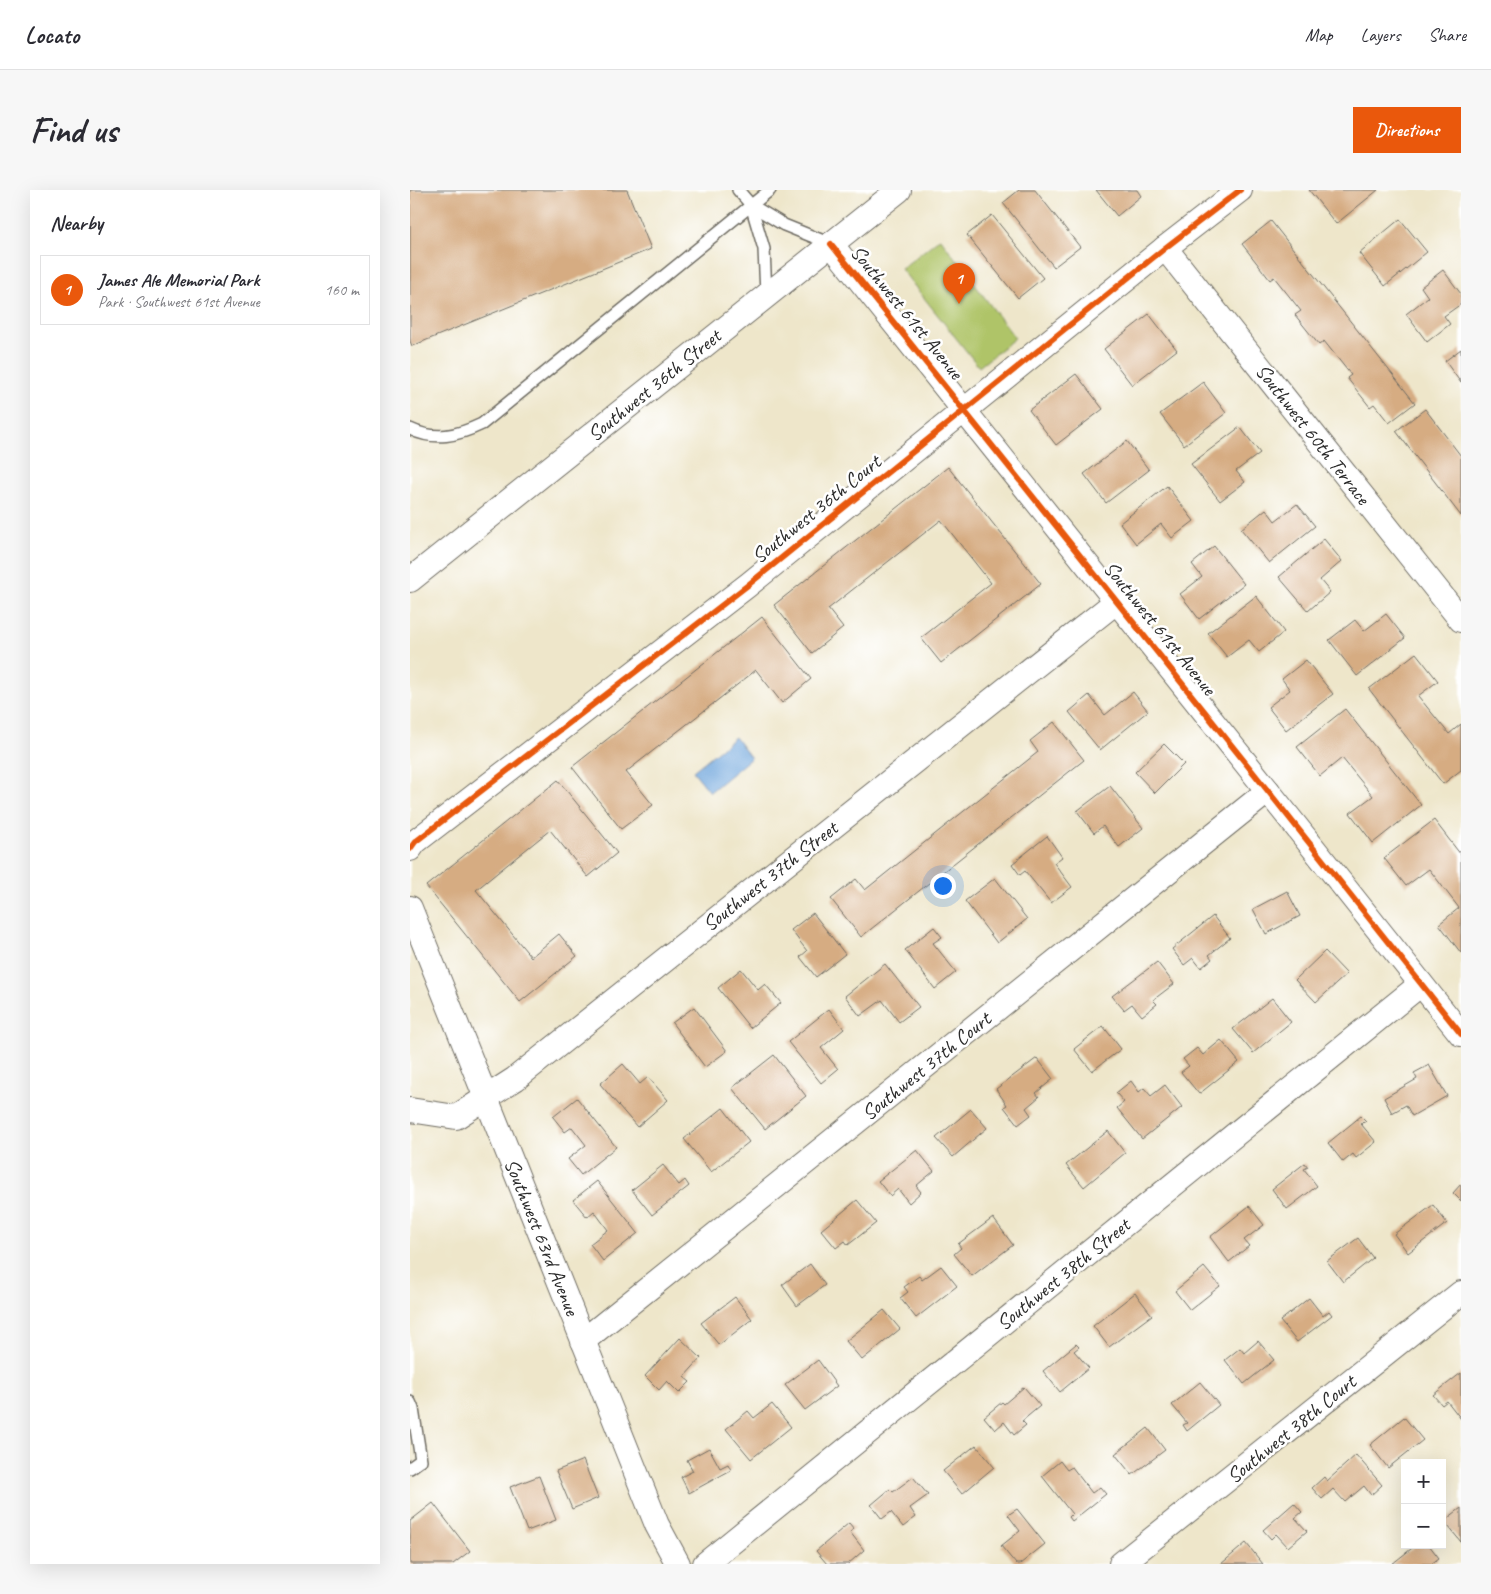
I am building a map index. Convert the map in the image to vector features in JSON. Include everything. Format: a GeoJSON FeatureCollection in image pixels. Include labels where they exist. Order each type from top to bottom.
{"type":"FeatureCollection","features":[{"type":"Feature","properties":{"kind":"street","name":"Southwest 36th Street"},"geometry":{"type":"LineString","coordinates":[[410,580],[898,190]]}},
{"type":"Feature","properties":{"kind":"street","name":"Southwest 36th Court"},"geometry":{"type":"LineString","coordinates":[[410,848],[415,842],[748,584],[1165,248],[1240,190]]}},
{"type":"Feature","properties":{"kind":"street","name":"Southwest 61st Avenue"},"geometry":{"type":"LineString","coordinates":[[831,244],[1461,1034]]}},
{"type":"Feature","properties":{"kind":"street","name":"Southwest 60th Terrace"},"geometry":{"type":"LineString","coordinates":[[1165,248],[1461,620]]}},
{"type":"Feature","properties":{"kind":"street","name":"Southwest 37th Street"},"geometry":{"type":"LineString","coordinates":[[410,1110],[456,1117],[515,1079],[1117,601]]}},
{"type":"Feature","properties":{"kind":"street","name":"Southwest 37th Court"},"geometry":{"type":"LineString","coordinates":[[583,1341],[1268,790]]}},
{"type":"Feature","properties":{"kind":"street","name":"Southwest 63rd Avenue"},"geometry":{"type":"LineString","coordinates":[[410,908],[657,1525],[678,1564]]}},
{"type":"Feature","properties":{"kind":"street","name":"Southwest 38th Street"},"geometry":{"type":"LineString","coordinates":[[705,1564],[1421,984]]}},
{"type":"Feature","properties":{"kind":"street","name":"Southwest 38th Court"},"geometry":{"type":"LineString","coordinates":[[1121,1564],[1461,1293]]}},
{"type":"Feature","properties":{"kind":"lane"},"geometry":{"type":"LineString","coordinates":[[738,190],[751,205],[784,225],[831,244]]}},
{"type":"Feature","properties":{"kind":"lane"},"geometry":{"type":"LineString","coordinates":[[410,429],[423,435],[443,436],[464,433],[482,424],[770,190]]}},
{"type":"Feature","properties":{"kind":"lane"},"geometry":{"type":"LineString","coordinates":[[751,205],[764,249],[766,294]]}},
{"type":"Feature","properties":{"kind":"lane"},"geometry":{"type":"LineString","coordinates":[[410,1402],[413,1409],[421,1460],[410,1468]]}},
{"type":"Feature","properties":{"kind":"green space"},"geometry":{"type":"Polygon","coordinates":[[[940,238],[1015,338],[979,367],[901,269],[940,238]]]}},
{"type":"Feature","properties":{"kind":"water"},"geometry":{"type":"Polygon","coordinates":[[[735,737],[751,758],[710,792],[693,771],[735,737]]]}},
{"type":"Feature","properties":{"kind":"building"},"geometry":{"type":"Polygon","coordinates":[[[410,190],[627,190],[651,249],[412,346],[410,341],[410,190]]]}},
{"type":"Feature","properties":{"kind":"building"},"geometry":{"type":"Polygon","coordinates":[[[1019,190],[1035,190],[1080,247],[1054,267],[1003,203],[1019,190]]]}},
{"type":"Feature","properties":{"kind":"building"},"geometry":{"type":"Polygon","coordinates":[[[1096,190],[1137,190],[1141,196],[1117,216],[1096,190]]]}},
{"type":"Feature","properties":{"kind":"building"},"geometry":{"type":"Polygon","coordinates":[[[1309,190],[1378,190],[1336,224],[1309,190]]]}},
{"type":"Feature","properties":{"kind":"building"},"geometry":{"type":"Polygon","coordinates":[[[992,215],[1043,278],[1018,298],[967,235],[992,215]]]}},
{"type":"Feature","properties":{"kind":"building"},"geometry":{"type":"Polygon","coordinates":[[[1400,219],[1427,252],[1385,286],[1359,253],[1400,219]]]}},
{"type":"Feature","properties":{"kind":"building"},"geometry":{"type":"Polygon","coordinates":[[[1271,221],[1415,403],[1389,423],[1374,404],[1370,407],[1347,378],[1351,375],[1324,341],[1319,345],[1295,315],[1301,311],[1274,277],[1270,280],[1242,244],[1271,221]]]}},
{"type":"Feature","properties":{"kind":"building"},"geometry":{"type":"Polygon","coordinates":[[[1443,270],[1461,294],[1461,304],[1444,316],[1450,324],[1427,342],[1406,314],[1428,297],[1421,287],[1443,270]]]}},
{"type":"Feature","properties":{"kind":"building"},"geometry":{"type":"Polygon","coordinates":[[[1149,314],[1177,350],[1132,385],[1104,349],[1149,314]]]}},
{"type":"Feature","properties":{"kind":"building"},"geometry":{"type":"Polygon","coordinates":[[[1461,349],[1461,383],[1445,361],[1461,349]]]}},
{"type":"Feature","properties":{"kind":"building"},"geometry":{"type":"Polygon","coordinates":[[[1076,374],[1103,409],[1056,445],[1029,410],[1076,374]]]}},
{"type":"Feature","properties":{"kind":"building"},"geometry":{"type":"Polygon","coordinates":[[[1203,382],[1226,413],[1184,445],[1160,414],[1203,382]]]}},
{"type":"Feature","properties":{"kind":"building"},"geometry":{"type":"Polygon","coordinates":[[[1425,409],[1461,456],[1461,516],[1396,431],[1425,409]]]}},
{"type":"Feature","properties":{"kind":"building"},"geometry":{"type":"Polygon","coordinates":[[[1240,427],[1260,453],[1236,471],[1245,482],[1220,501],[1191,464],[1240,427]]]}},
{"type":"Feature","properties":{"kind":"building"},"geometry":{"type":"Polygon","coordinates":[[[1127,441],[1149,470],[1106,503],[1084,474],[1127,441]]]}},
{"type":"Feature","properties":{"kind":"building"},"geometry":{"type":"Polygon","coordinates":[[[948,467],[1041,584],[941,663],[921,638],[991,583],[941,520],[828,609],[843,628],[812,653],[774,605],[948,467]]]}},
{"type":"Feature","properties":{"kind":"building"},"geometry":{"type":"Polygon","coordinates":[[[1167,486],[1194,521],[1172,538],[1161,524],[1136,544],[1120,523],[1167,486]]]}},
{"type":"Feature","properties":{"kind":"building"},"geometry":{"type":"Polygon","coordinates":[[[1297,504],[1315,526],[1269,563],[1241,529],[1266,509],[1275,521],[1297,504]]]}},
{"type":"Feature","properties":{"kind":"building"},"geometry":{"type":"Polygon","coordinates":[[[1324,539],[1342,561],[1320,580],[1330,592],[1308,611],[1279,577],[1324,539]]]}},
{"type":"Feature","properties":{"kind":"building"},"geometry":{"type":"Polygon","coordinates":[[[1214,546],[1244,584],[1199,619],[1180,594],[1202,577],[1192,564],[1214,546]]]}},
{"type":"Feature","properties":{"kind":"building"},"geometry":{"type":"Polygon","coordinates":[[[1256,596],[1284,632],[1259,652],[1249,640],[1227,657],[1208,633],[1256,596]]]}},
{"type":"Feature","properties":{"kind":"building"},"geometry":{"type":"Polygon","coordinates":[[[1386,614],[1405,638],[1357,676],[1329,640],[1355,620],[1364,631],[1386,614]]]}},
{"type":"Feature","properties":{"kind":"building"},"geometry":{"type":"Polygon","coordinates":[[[762,617],[811,679],[782,703],[756,670],[626,772],[653,805],[621,829],[572,767],[762,617]]]}},
{"type":"Feature","properties":{"kind":"building"},"geometry":{"type":"Polygon","coordinates":[[[1416,653],[1438,681],[1418,696],[1449,734],[1461,724],[1461,770],[1443,784],[1369,689],[1416,653]]]}},
{"type":"Feature","properties":{"kind":"building"},"geometry":{"type":"Polygon","coordinates":[[[1306,660],[1333,694],[1286,730],[1268,707],[1290,690],[1282,679],[1306,660]]]}},
{"type":"Feature","properties":{"kind":"building"},"geometry":{"type":"Polygon","coordinates":[[[1133,692],[1148,711],[1100,750],[1069,712],[1089,695],[1105,715],[1133,692]]]}},
{"type":"Feature","properties":{"kind":"building"},"geometry":{"type":"Polygon","coordinates":[[[1345,709],[1421,805],[1373,843],[1350,813],[1373,796],[1342,758],[1320,776],[1297,747],[1345,709]]]}},
{"type":"Feature","properties":{"kind":"building"},"geometry":{"type":"Polygon","coordinates":[[[1054,722],[1084,760],[861,937],[831,899],[856,879],[865,890],[1038,752],[1030,741],[1054,722]]]}},
{"type":"Feature","properties":{"kind":"building"},"geometry":{"type":"Polygon","coordinates":[[[1164,744],[1184,764],[1155,793],[1135,772],[1164,744]]]}},
{"type":"Feature","properties":{"kind":"building"},"geometry":{"type":"Polygon","coordinates":[[[558,780],[617,853],[588,877],[550,830],[476,890],[531,957],[559,934],[577,956],[520,1002],[426,886],[558,780]]]}},
{"type":"Feature","properties":{"kind":"building"},"geometry":{"type":"Polygon","coordinates":[[[1110,786],[1143,828],[1119,847],[1103,826],[1094,833],[1077,811],[1110,786]]]}},
{"type":"Feature","properties":{"kind":"building"},"geometry":{"type":"Polygon","coordinates":[[[1434,820],[1461,855],[1461,953],[1439,924],[1459,908],[1429,869],[1406,886],[1384,858],[1434,820]]]}},
{"type":"Feature","properties":{"kind":"building"},"geometry":{"type":"Polygon","coordinates":[[[1047,836],[1062,857],[1054,863],[1072,887],[1051,903],[1025,871],[1020,875],[1012,864],[1047,836]]]}},
{"type":"Feature","properties":{"kind":"building"},"geometry":{"type":"Polygon","coordinates":[[[995,878],[1027,919],[997,943],[965,901],[995,878]]]}},
{"type":"Feature","properties":{"kind":"building"},"geometry":{"type":"Polygon","coordinates":[[[1287,891],[1300,916],[1266,934],[1253,909],[1287,891]]]}},
{"type":"Feature","properties":{"kind":"building"},"geometry":{"type":"Polygon","coordinates":[[[813,913],[845,954],[816,977],[800,957],[807,951],[791,930],[813,913]]]}},
{"type":"Feature","properties":{"kind":"building"},"geometry":{"type":"Polygon","coordinates":[[[1213,916],[1230,938],[1209,955],[1212,959],[1201,968],[1193,958],[1184,965],[1172,949],[1213,916]]]}},
{"type":"Feature","properties":{"kind":"building"},"geometry":{"type":"Polygon","coordinates":[[[934,927],[942,937],[933,943],[956,972],[935,989],[905,950],[934,927]]]}},
{"type":"Feature","properties":{"kind":"building"},"geometry":{"type":"Polygon","coordinates":[[[1325,951],[1347,974],[1316,1002],[1295,980],[1325,951]]]}},
{"type":"Feature","properties":{"kind":"building"},"geometry":{"type":"Polygon","coordinates":[[[1157,962],[1174,984],[1153,1000],[1157,1004],[1142,1016],[1132,1004],[1124,1010],[1112,996],[1157,962]]]}},
{"type":"Feature","properties":{"kind":"building"},"geometry":{"type":"Polygon","coordinates":[[[885,964],[919,1007],[899,1022],[882,1000],[860,1016],[845,996],[885,964]]]}},
{"type":"Feature","properties":{"kind":"building"},"geometry":{"type":"Polygon","coordinates":[[[741,969],[758,990],[765,984],[781,1003],[750,1028],[718,988],[741,969]]]}},
{"type":"Feature","properties":{"kind":"building"},"geometry":{"type":"Polygon","coordinates":[[[1272,998],[1291,1022],[1253,1053],[1233,1029],[1272,998]]]}},
{"type":"Feature","properties":{"kind":"building"},"geometry":{"type":"Polygon","coordinates":[[[694,1007],[727,1051],[705,1067],[672,1023],[694,1007]]]}},
{"type":"Feature","properties":{"kind":"building"},"geometry":{"type":"Polygon","coordinates":[[[829,1009],[844,1029],[821,1048],[838,1069],[821,1083],[788,1042],[829,1009]]]}},
{"type":"Feature","properties":{"kind":"building"},"geometry":{"type":"Polygon","coordinates":[[[1103,1026],[1121,1049],[1092,1071],[1074,1049],[1103,1026]]]}},
{"type":"Feature","properties":{"kind":"building"},"geometry":{"type":"Polygon","coordinates":[[[1221,1040],[1239,1062],[1199,1094],[1181,1072],[1189,1066],[1183,1059],[1197,1048],[1203,1055],[1221,1040]]]}},
{"type":"Feature","properties":{"kind":"building"},"geometry":{"type":"Polygon","coordinates":[[[774,1055],[806,1096],[765,1129],[732,1088],[774,1055]]]}},
{"type":"Feature","properties":{"kind":"building"},"geometry":{"type":"Polygon","coordinates":[[[1037,1058],[1053,1079],[1036,1093],[1039,1097],[1026,1108],[1031,1115],[1018,1125],[1004,1107],[1007,1105],[996,1089],[1037,1058]]]}},
{"type":"Feature","properties":{"kind":"building"},"geometry":{"type":"Polygon","coordinates":[[[623,1064],[640,1084],[648,1077],[668,1100],[637,1127],[600,1084],[623,1064]]]}},
{"type":"Feature","properties":{"kind":"building"},"geometry":{"type":"Polygon","coordinates":[[[1429,1065],[1447,1096],[1412,1116],[1406,1105],[1392,1113],[1384,1098],[1417,1079],[1414,1073],[1429,1065]]]}},
{"type":"Feature","properties":{"kind":"building"},"geometry":{"type":"Polygon","coordinates":[[[1131,1081],[1139,1092],[1144,1088],[1151,1096],[1165,1085],[1182,1107],[1142,1139],[1117,1108],[1124,1102],[1116,1093],[1131,1081]]]}},
{"type":"Feature","properties":{"kind":"building"},"geometry":{"type":"Polygon","coordinates":[[[577,1098],[616,1147],[581,1175],[568,1159],[586,1145],[572,1127],[565,1132],[553,1117],[577,1098]]]}},
{"type":"Feature","properties":{"kind":"building"},"geometry":{"type":"Polygon","coordinates":[[[723,1108],[749,1142],[711,1172],[684,1139],[723,1108]]]}},
{"type":"Feature","properties":{"kind":"building"},"geometry":{"type":"Polygon","coordinates":[[[971,1109],[987,1128],[953,1157],[936,1138],[971,1109]]]}},
{"type":"Feature","properties":{"kind":"building"},"geometry":{"type":"Polygon","coordinates":[[[1361,1116],[1366,1121],[1361,1124],[1376,1142],[1356,1158],[1353,1154],[1343,1162],[1328,1143],[1361,1116]]]}},
{"type":"Feature","properties":{"kind":"building"},"geometry":{"type":"Polygon","coordinates":[[[1108,1131],[1125,1153],[1084,1187],[1066,1165],[1108,1131]]]}},
{"type":"Feature","properties":{"kind":"building"},"geometry":{"type":"Polygon","coordinates":[[[917,1150],[934,1171],[916,1186],[921,1192],[909,1203],[898,1189],[890,1196],[878,1181],[917,1150]]]}},
{"type":"Feature","properties":{"kind":"building"},"geometry":{"type":"Polygon","coordinates":[[[1305,1163],[1308,1167],[1304,1169],[1317,1186],[1287,1209],[1272,1189],[1305,1163]]]}},
{"type":"Feature","properties":{"kind":"building"},"geometry":{"type":"Polygon","coordinates":[[[663,1165],[679,1185],[685,1180],[689,1186],[652,1215],[632,1190],[663,1165]]]}},
{"type":"Feature","properties":{"kind":"building"},"geometry":{"type":"Polygon","coordinates":[[[597,1181],[638,1233],[603,1261],[590,1244],[608,1230],[594,1211],[587,1217],[573,1200],[597,1181]]]}},
{"type":"Feature","properties":{"kind":"building"},"geometry":{"type":"Polygon","coordinates":[[[1461,1184],[1461,1201],[1453,1193],[1461,1184]]]}},
{"type":"Feature","properties":{"kind":"building"},"geometry":{"type":"Polygon","coordinates":[[[857,1200],[876,1223],[848,1245],[845,1241],[836,1248],[821,1230],[857,1200]]]}},
{"type":"Feature","properties":{"kind":"building"},"geometry":{"type":"Polygon","coordinates":[[[1433,1205],[1447,1223],[1408,1253],[1394,1234],[1433,1205]]]}},
{"type":"Feature","properties":{"kind":"building"},"geometry":{"type":"Polygon","coordinates":[[[1249,1206],[1264,1225],[1244,1240],[1249,1246],[1229,1262],[1210,1237],[1249,1206]]]}},
{"type":"Feature","properties":{"kind":"building"},"geometry":{"type":"Polygon","coordinates":[[[993,1218],[1013,1245],[972,1276],[954,1254],[961,1248],[958,1244],[993,1218]]]}},
{"type":"Feature","properties":{"kind":"building"},"geometry":{"type":"Polygon","coordinates":[[[1358,1238],[1373,1258],[1343,1282],[1327,1261],[1358,1238]]]}},
{"type":"Feature","properties":{"kind":"building"},"geometry":{"type":"Polygon","coordinates":[[[810,1264],[825,1285],[797,1306],[782,1285],[810,1264]]]}},
{"type":"Feature","properties":{"kind":"building"},"geometry":{"type":"Polygon","coordinates":[[[941,1266],[957,1286],[916,1318],[900,1298],[908,1292],[904,1287],[919,1276],[922,1280],[941,1266]]]}},
{"type":"Feature","properties":{"kind":"building"},"geometry":{"type":"Polygon","coordinates":[[[1204,1267],[1220,1286],[1190,1310],[1175,1291],[1204,1267]]]}},
{"type":"Feature","properties":{"kind":"building"},"geometry":{"type":"Polygon","coordinates":[[[1135,1293],[1152,1315],[1109,1347],[1093,1326],[1135,1293]]]}},
{"type":"Feature","properties":{"kind":"building"},"geometry":{"type":"Polygon","coordinates":[[[735,1297],[752,1319],[719,1345],[701,1323],[735,1297]]]}},
{"type":"Feature","properties":{"kind":"building"},"geometry":{"type":"Polygon","coordinates":[[[1309,1298],[1323,1316],[1329,1311],[1332,1315],[1297,1342],[1280,1321],[1309,1298]]]}},
{"type":"Feature","properties":{"kind":"building"},"geometry":{"type":"Polygon","coordinates":[[[884,1310],[900,1329],[862,1360],[846,1341],[884,1310]]]}},
{"type":"Feature","properties":{"kind":"building"},"geometry":{"type":"Polygon","coordinates":[[[680,1338],[701,1358],[684,1377],[690,1382],[679,1393],[667,1381],[659,1390],[645,1376],[680,1338]]]}},
{"type":"Feature","properties":{"kind":"building"},"geometry":{"type":"Polygon","coordinates":[[[1258,1341],[1274,1360],[1244,1384],[1225,1360],[1240,1348],[1244,1353],[1258,1341]]]}},
{"type":"Feature","properties":{"kind":"building"},"geometry":{"type":"Polygon","coordinates":[[[1076,1344],[1079,1347],[1074,1351],[1089,1368],[1060,1392],[1043,1371],[1076,1344]]]}},
{"type":"Feature","properties":{"kind":"building"},"geometry":{"type":"Polygon","coordinates":[[[818,1360],[837,1386],[805,1410],[785,1385],[818,1360]]]}},
{"type":"Feature","properties":{"kind":"building"},"geometry":{"type":"Polygon","coordinates":[[[1461,1373],[1461,1419],[1447,1401],[1442,1405],[1433,1395],[1461,1373]]]}},
{"type":"Feature","properties":{"kind":"building"},"geometry":{"type":"Polygon","coordinates":[[[1200,1382],[1219,1405],[1187,1431],[1183,1425],[1187,1423],[1172,1405],[1200,1382]]]}},
{"type":"Feature","properties":{"kind":"building"},"geometry":{"type":"Polygon","coordinates":[[[1024,1387],[1040,1406],[1022,1421],[1026,1425],[1014,1435],[1004,1422],[995,1430],[984,1417],[1002,1402],[1004,1404],[1024,1387]]]}},
{"type":"Feature","properties":{"kind":"building"},"geometry":{"type":"Polygon","coordinates":[[[772,1404],[791,1427],[751,1459],[726,1429],[748,1411],[754,1418],[772,1404]]]}},
{"type":"Feature","properties":{"kind":"building"},"geometry":{"type":"Polygon","coordinates":[[[1404,1417],[1423,1440],[1388,1468],[1370,1445],[1404,1417]]]}},
{"type":"Feature","properties":{"kind":"building"},"geometry":{"type":"Polygon","coordinates":[[[1148,1428],[1165,1450],[1132,1475],[1115,1454],[1148,1428]]]}},
{"type":"Feature","properties":{"kind":"building"},"geometry":{"type":"Polygon","coordinates":[[[976,1445],[994,1467],[962,1494],[943,1471],[976,1445]]]}},
{"type":"Feature","properties":{"kind":"building"},"geometry":{"type":"Polygon","coordinates":[[[709,1448],[720,1468],[728,1464],[731,1470],[689,1493],[681,1477],[693,1471],[687,1460],[709,1448]]]}},
{"type":"Feature","properties":{"kind":"building"},"geometry":{"type":"Polygon","coordinates":[[[1356,1455],[1382,1485],[1371,1495],[1364,1486],[1345,1502],[1333,1489],[1322,1499],[1312,1488],[1324,1477],[1327,1481],[1356,1455]]]}},
{"type":"Feature","properties":{"kind":"building"},"geometry":{"type":"Polygon","coordinates":[[[583,1460],[598,1498],[572,1509],[556,1471],[583,1460]]]}},
{"type":"Feature","properties":{"kind":"building"},"geometry":{"type":"Polygon","coordinates":[[[1060,1461],[1067,1470],[1072,1467],[1092,1493],[1100,1487],[1106,1494],[1072,1521],[1069,1517],[1072,1514],[1042,1476],[1060,1461]]]}},
{"type":"Feature","properties":{"kind":"building"},"geometry":{"type":"Polygon","coordinates":[[[539,1476],[556,1520],[527,1531],[510,1487],[539,1476]]]}},
{"type":"Feature","properties":{"kind":"building"},"geometry":{"type":"Polygon","coordinates":[[[913,1477],[928,1495],[910,1508],[916,1517],[903,1527],[891,1512],[882,1519],[871,1505],[890,1489],[893,1492],[913,1477]]]}},
{"type":"Feature","properties":{"kind":"building"},"geometry":{"type":"Polygon","coordinates":[[[433,1503],[470,1551],[453,1564],[410,1564],[410,1521],[433,1503]]]}},
{"type":"Feature","properties":{"kind":"building"},"geometry":{"type":"Polygon","coordinates":[[[1294,1503],[1302,1512],[1295,1518],[1307,1531],[1288,1547],[1276,1534],[1271,1539],[1263,1530],[1294,1503]]]}},
{"type":"Feature","properties":{"kind":"building"},"geometry":{"type":"Polygon","coordinates":[[[1461,1508],[1461,1542],[1446,1523],[1446,1519],[1461,1508]]]}},
{"type":"Feature","properties":{"kind":"building"},"geometry":{"type":"Polygon","coordinates":[[[1017,1509],[1045,1544],[1020,1564],[1016,1564],[1001,1546],[1020,1531],[1008,1515],[1017,1509]]]}},
{"type":"Feature","properties":{"kind":"building"},"geometry":{"type":"Polygon","coordinates":[[[849,1523],[854,1529],[850,1532],[864,1550],[848,1564],[827,1564],[816,1551],[849,1523]]]}},
{"type":"Feature","properties":{"kind":"building"},"geometry":{"type":"Polygon","coordinates":[[[1246,1543],[1263,1564],[1221,1564],[1246,1543]]]}},
{"type":"Feature","properties":{"kind":"building"},"geometry":{"type":"Polygon","coordinates":[[[1411,1549],[1432,1549],[1439,1558],[1431,1564],[1392,1564],[1411,1549]]]}},
{"type":"Feature","properties":{"kind":"cycle path"},"geometry":{"type":"LineString","coordinates":[[410,849],[415,842],[748,585],[1165,248],[1240,190]]}},
{"type":"Feature","properties":{"kind":"cycle path"},"geometry":{"type":"LineString","coordinates":[[831,244],[1461,1034]]}},
{"type":"Feature","properties":{"kind":"place","name":"James Ale Memorial Park"},"geometry":{"type":"Point","coordinates":[959,304]}}]}
